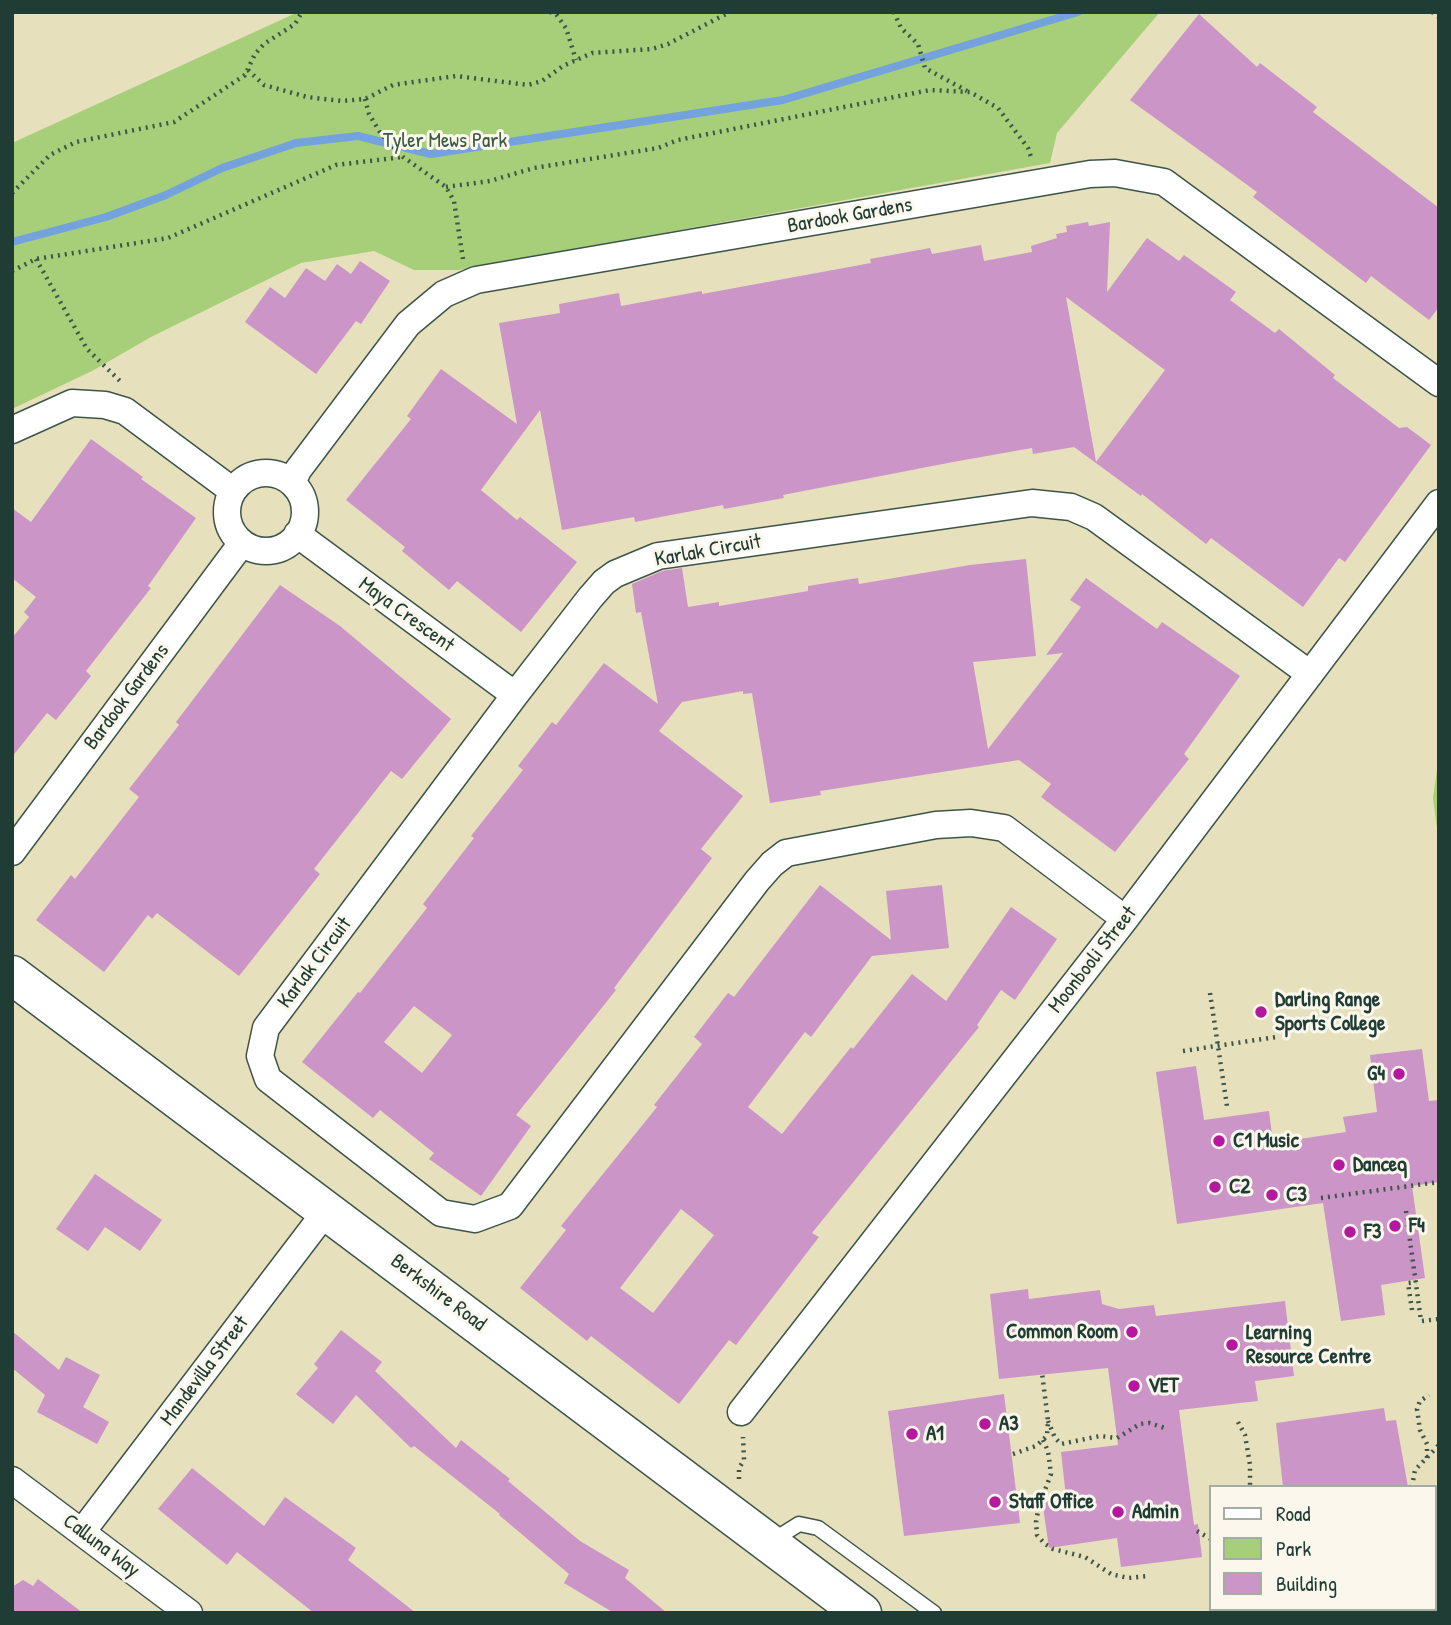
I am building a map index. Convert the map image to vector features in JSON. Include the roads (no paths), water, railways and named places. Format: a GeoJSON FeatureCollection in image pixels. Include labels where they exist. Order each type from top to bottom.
{"type":"FeatureCollection","features":[{"type":"Feature","properties":{"kind":"main road","name":"Berkshire Road"},"geometry":{"type":"LineString","coordinates":[[12,975],[862,1613]]}},
{"type":"Feature","properties":{"kind":"street","name":"Bardook Gardens"},"geometry":{"type":"LineString","coordinates":[[292,483],[408,324],[444,294],[467,284],[1090,174],[1115,173],[1164,182],[1439,383]]}},
{"type":"Feature","properties":{"kind":"street"},"geometry":{"type":"LineString","coordinates":[[12,430],[72,403],[105,405],[125,411],[233,491]]}},
{"type":"Feature","properties":{"kind":"street"},"geometry":{"type":"LineString","coordinates":[[268,473],[281,476],[292,483],[303,502],[303,524],[289,543],[278,549],[253,549],[233,534],[226,512],[233,491],[243,481],[255,475],[268,473]]}},
{"type":"Feature","properties":{"kind":"street","name":"Karlak Circuit"},"geometry":{"type":"LineString","coordinates":[[1125,919],[1004,828],[971,823],[936,825],[786,853],[757,881],[510,1206],[475,1219],[441,1213],[268,1079],[260,1056],[267,1028],[515,695],[604,582],[615,574],[658,556],[1032,503],[1071,508],[1094,517],[1310,674]]}},
{"type":"Feature","properties":{"kind":"street","name":"Moonbooli Street"},"geometry":{"type":"LineString","coordinates":[[741,1412],[1125,919],[1439,503]]}},
{"type":"Feature","properties":{"kind":"street","name":"Maya Crescent"},"geometry":{"type":"LineString","coordinates":[[297,534],[515,695]]}},
{"type":"Feature","properties":{"kind":"street","name":"Bardook Gardens"},"geometry":{"type":"LineString","coordinates":[[12,852],[242,543]]}},
{"type":"Feature","properties":{"kind":"street","name":"Mandevilla Street"},"geometry":{"type":"LineString","coordinates":[[82,1532],[327,1210]]}},
{"type":"Feature","properties":{"kind":"street","name":"Calluna Way"},"geometry":{"type":"LineString","coordinates":[[12,1480],[189,1613]]}},
{"type":"Feature","properties":{"kind":"lane"},"geometry":{"type":"LineString","coordinates":[[769,1542],[799,1524],[818,1528],[934,1613]]}},
{"type":"Feature","properties":{"kind":"waterway"},"geometry":{"type":"LineString","coordinates":[[12,242],[106,217],[166,195],[222,168],[296,143],[358,136],[431,154],[783,100],[1078,12]]}},
{"type":"Feature","properties":{"kind":"place","name":"Darling Range Sports College"},"geometry":{"type":"Point","coordinates":[1261,1012]}},
{"type":"Feature","properties":{"kind":"place","name":"G4"},"geometry":{"type":"Point","coordinates":[1399,1074]}},
{"type":"Feature","properties":{"kind":"place","name":"C1 Music"},"geometry":{"type":"Point","coordinates":[1219,1141]}},
{"type":"Feature","properties":{"kind":"place","name":"Danceq"},"geometry":{"type":"Point","coordinates":[1339,1165]}},
{"type":"Feature","properties":{"kind":"place","name":"C2"},"geometry":{"type":"Point","coordinates":[1215,1187]}},
{"type":"Feature","properties":{"kind":"place","name":"C3"},"geometry":{"type":"Point","coordinates":[1272,1195]}},
{"type":"Feature","properties":{"kind":"place","name":"F4"},"geometry":{"type":"Point","coordinates":[1395,1226]}},
{"type":"Feature","properties":{"kind":"place","name":"F3"},"geometry":{"type":"Point","coordinates":[1350,1232]}},
{"type":"Feature","properties":{"kind":"place","name":"Common Room"},"geometry":{"type":"Point","coordinates":[1132,1332]}},
{"type":"Feature","properties":{"kind":"place","name":"Learning Resource Centre"},"geometry":{"type":"Point","coordinates":[1232,1345]}},
{"type":"Feature","properties":{"kind":"place","name":"VET"},"geometry":{"type":"Point","coordinates":[1134,1386]}},
{"type":"Feature","properties":{"kind":"place","name":"A3"},"geometry":{"type":"Point","coordinates":[985,1424]}},
{"type":"Feature","properties":{"kind":"place","name":"A1"},"geometry":{"type":"Point","coordinates":[912,1434]}},
{"type":"Feature","properties":{"kind":"place","name":"Staff Office"},"geometry":{"type":"Point","coordinates":[995,1502]}},
{"type":"Feature","properties":{"kind":"place","name":"Admin"},"geometry":{"type":"Point","coordinates":[1118,1512]}},
{"type":"Feature","properties":{"kind":"park label","name":"Tyler Mews Park"},"geometry":{"type":"Point","coordinates":[445,141]}}]}
